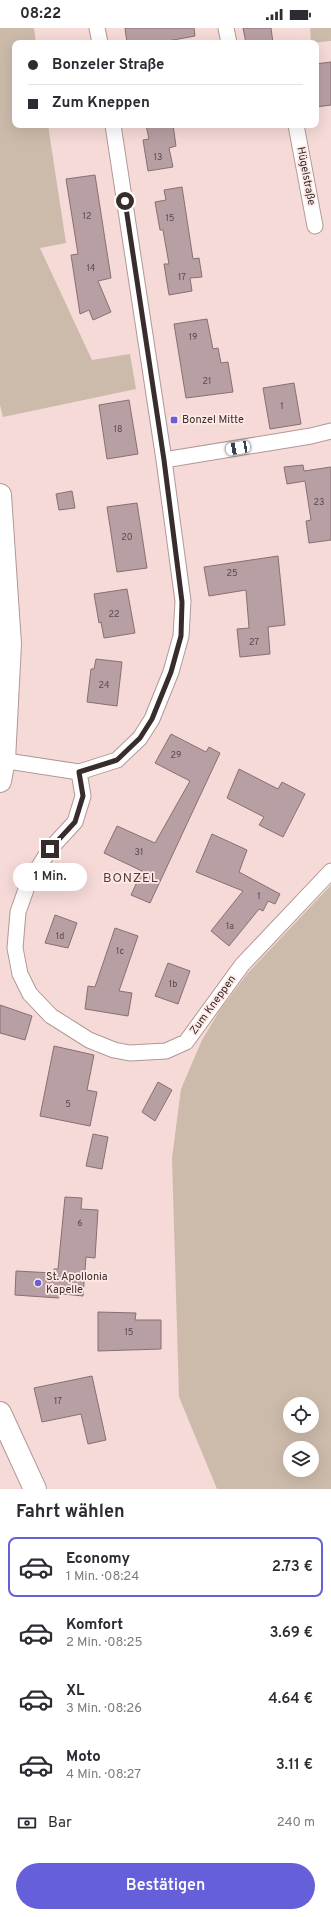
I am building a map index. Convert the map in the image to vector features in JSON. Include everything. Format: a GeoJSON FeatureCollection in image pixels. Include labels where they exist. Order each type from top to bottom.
{"type":"FeatureCollection","features":[{"type":"Feature","properties":{"kind":"main road"},"geometry":{"type":"LineString","coordinates":[[0,495],[5,546],[10,644],[0,781]]}},
{"type":"Feature","properties":{"kind":"main road"},"geometry":{"type":"LineString","coordinates":[[0,1413],[35,1489]]}},
{"type":"Feature","properties":{"kind":"street"},"geometry":{"type":"LineString","coordinates":[[97,28],[99,40]]}},
{"type":"Feature","properties":{"kind":"street"},"geometry":{"type":"LineString","coordinates":[[226,28],[228,40]]}},
{"type":"Feature","properties":{"kind":"street"},"geometry":{"type":"LineString","coordinates":[[2,760],[79,772],[117,760],[140,738],[152,719],[171,672],[181,636],[182,602],[164,460],[113,128]]}},
{"type":"Feature","properties":{"kind":"street","name":"Hügelstraße"},"geometry":{"type":"LineString","coordinates":[[297,128],[315,226]]}},
{"type":"Feature","properties":{"kind":"street"},"geometry":{"type":"LineString","coordinates":[[164,460],[311,436],[331,431]]}},
{"type":"Feature","properties":{"kind":"street","name":"Zum Kneppen"},"geometry":{"type":"LineString","coordinates":[[79,772],[83,796],[75,822],[50,849],[28,884],[18,912],[15,948],[20,974],[30,994],[56,1019],[89,1040],[108,1048],[130,1053],[166,1051],[186,1042],[242,965],[331,871]]}},
{"type":"Feature","properties":{"kind":"shaded area"},"geometry":{"type":"Polygon","coordinates":[[[0,28],[34,28],[36,40],[12,40],[12,128],[48,128],[66,243],[40,248],[92,360],[130,354],[136,389],[3,417],[0,405],[0,28]]]}},
{"type":"Feature","properties":{"kind":"shaded area"},"geometry":{"type":"Polygon","coordinates":[[[310,28],[331,28],[331,41],[319,42],[319,40],[311,40],[310,28]]]}},
{"type":"Feature","properties":{"kind":"shaded area"},"geometry":{"type":"Polygon","coordinates":[[[331,885],[331,1489],[217,1489],[179,1397],[172,1158],[181,1089],[202,1040],[220,1010],[247,974],[331,885]]]}},
{"type":"Feature","properties":{"kind":"building"},"geometry":{"type":"Polygon","coordinates":[[[125,28],[194,28],[195,36],[173,40],[127,40],[125,28]]]}},
{"type":"Feature","properties":{"kind":"building"},"geometry":{"type":"Polygon","coordinates":[[[243,28],[271,28],[273,40],[245,40],[243,28]]]}},
{"type":"Feature","properties":{"kind":"building"},"geometry":{"type":"Polygon","coordinates":[[[331,62],[331,105],[319,107],[319,64],[331,62]]]}},
{"type":"Feature","properties":{"kind":"building"},"geometry":{"type":"Polygon","coordinates":[[[147,128],[173,128],[176,146],[169,148],[173,167],[148,171],[143,140],[149,139],[147,128]]]}},
{"type":"Feature","properties":{"kind":"building"},"geometry":{"type":"Polygon","coordinates":[[[95,175],[111,278],[98,281],[111,312],[93,320],[89,310],[80,314],[71,255],[78,254],[66,179],[95,175]]]}},
{"type":"Feature","properties":{"kind":"building"},"geometry":{"type":"Polygon","coordinates":[[[182,187],[193,259],[199,258],[202,277],[190,278],[192,291],[169,295],[164,264],[169,264],[163,230],[160,230],[155,202],[166,200],[164,190],[182,187]]]}},
{"type":"Feature","properties":{"kind":"building"},"geometry":{"type":"Polygon","coordinates":[[[207,319],[213,349],[218,348],[221,363],[228,362],[233,392],[186,398],[174,324],[207,319]]]}},
{"type":"Feature","properties":{"kind":"building"},"geometry":{"type":"Polygon","coordinates":[[[294,383],[301,424],[270,429],[263,388],[294,383]]]}},
{"type":"Feature","properties":{"kind":"building"},"geometry":{"type":"Polygon","coordinates":[[[129,400],[138,454],[107,459],[99,405],[129,400]]]}},
{"type":"Feature","properties":{"kind":"building"},"geometry":{"type":"Polygon","coordinates":[[[303,465],[304,471],[331,467],[331,540],[309,543],[306,521],[311,520],[305,481],[287,484],[284,467],[303,465]]]}},
{"type":"Feature","properties":{"kind":"building"},"geometry":{"type":"Polygon","coordinates":[[[72,491],[75,508],[59,510],[56,494],[72,491]]]}},
{"type":"Feature","properties":{"kind":"building"},"geometry":{"type":"Polygon","coordinates":[[[137,503],[147,568],[117,572],[107,507],[137,503]]]}},
{"type":"Feature","properties":{"kind":"building"},"geometry":{"type":"Polygon","coordinates":[[[278,556],[285,625],[268,627],[270,654],[240,657],[237,629],[249,628],[246,590],[209,596],[204,567],[278,556]]]}},
{"type":"Feature","properties":{"kind":"building"},"geometry":{"type":"Polygon","coordinates":[[[127,589],[135,633],[104,638],[101,622],[99,623],[94,594],[127,589]]]}},
{"type":"Feature","properties":{"kind":"building"},"geometry":{"type":"Polygon","coordinates":[[[96,659],[122,662],[117,706],[87,702],[91,669],[94,669],[96,659]]]}},
{"type":"Feature","properties":{"kind":"building"},"geometry":{"type":"Polygon","coordinates":[[[171,734],[206,752],[209,747],[220,753],[150,903],[131,895],[142,871],[104,853],[117,826],[155,843],[190,781],[155,763],[171,734]]]}},
{"type":"Feature","properties":{"kind":"building"},"geometry":{"type":"Polygon","coordinates":[[[239,769],[278,789],[282,782],[305,794],[283,837],[259,825],[264,817],[227,798],[239,769]]]}},
{"type":"Feature","properties":{"kind":"building"},"geometry":{"type":"Polygon","coordinates":[[[212,834],[247,850],[239,872],[280,894],[275,904],[268,901],[263,911],[259,909],[229,946],[211,931],[243,891],[196,872],[212,834]]]}},
{"type":"Feature","properties":{"kind":"building"},"geometry":{"type":"Polygon","coordinates":[[[55,915],[77,923],[68,948],[45,943],[55,915]]]}},
{"type":"Feature","properties":{"kind":"building"},"geometry":{"type":"Polygon","coordinates":[[[115,928],[138,936],[119,991],[132,993],[128,1016],[85,1009],[88,986],[95,987],[115,928]]]}},
{"type":"Feature","properties":{"kind":"building"},"geometry":{"type":"Polygon","coordinates":[[[168,963],[190,971],[178,1004],[155,996],[168,963]]]}},
{"type":"Feature","properties":{"kind":"building"},"geometry":{"type":"Polygon","coordinates":[[[0,1005],[32,1016],[25,1040],[0,1033],[0,1005]]]}},
{"type":"Feature","properties":{"kind":"building"},"geometry":{"type":"Polygon","coordinates":[[[54,1046],[94,1055],[87,1090],[97,1092],[90,1126],[40,1116],[54,1046]]]}},
{"type":"Feature","properties":{"kind":"building"},"geometry":{"type":"Polygon","coordinates":[[[158,1082],[172,1090],[155,1121],[142,1112],[158,1082]]]}},
{"type":"Feature","properties":{"kind":"building"},"geometry":{"type":"Polygon","coordinates":[[[93,1134],[108,1137],[102,1169],[86,1166],[93,1134]]]}},
{"type":"Feature","properties":{"kind":"building"},"geometry":{"type":"Polygon","coordinates":[[[65,1197],[82,1198],[81,1209],[98,1210],[95,1258],[86,1257],[83,1296],[63,1294],[58,1298],[15,1295],[16,1271],[53,1273],[54,1269],[58,1269],[65,1197]]]}},
{"type":"Feature","properties":{"kind":"building"},"geometry":{"type":"Polygon","coordinates":[[[98,1312],[136,1313],[135,1320],[161,1320],[161,1349],[98,1351],[98,1312]]]}},
{"type":"Feature","properties":{"kind":"building"},"geometry":{"type":"Polygon","coordinates":[[[92,1376],[106,1440],[88,1444],[81,1414],[42,1422],[34,1388],[92,1376]]]}},
{"type":"Feature","properties":{"kind":"place","name":"Bonzel Mitte"},"geometry":{"type":"Point","coordinates":[174,420]}},
{"type":"Feature","properties":{"kind":"place","name":"St. Apollonia Kapelle"},"geometry":{"type":"Point","coordinates":[38,1283]}},
{"type":"Feature","properties":{"kind":"district","name":"BONZEL"},"geometry":{"type":"Point","coordinates":[131,879]}},
{"type":"Feature","properties":{"kind":"route"},"geometry":{"type":"LineString","coordinates":[[50,849],[75,822],[83,796],[79,772],[117,760],[140,738],[152,719],[171,672],[181,636],[182,602],[164,460],[125,201]]}}]}
